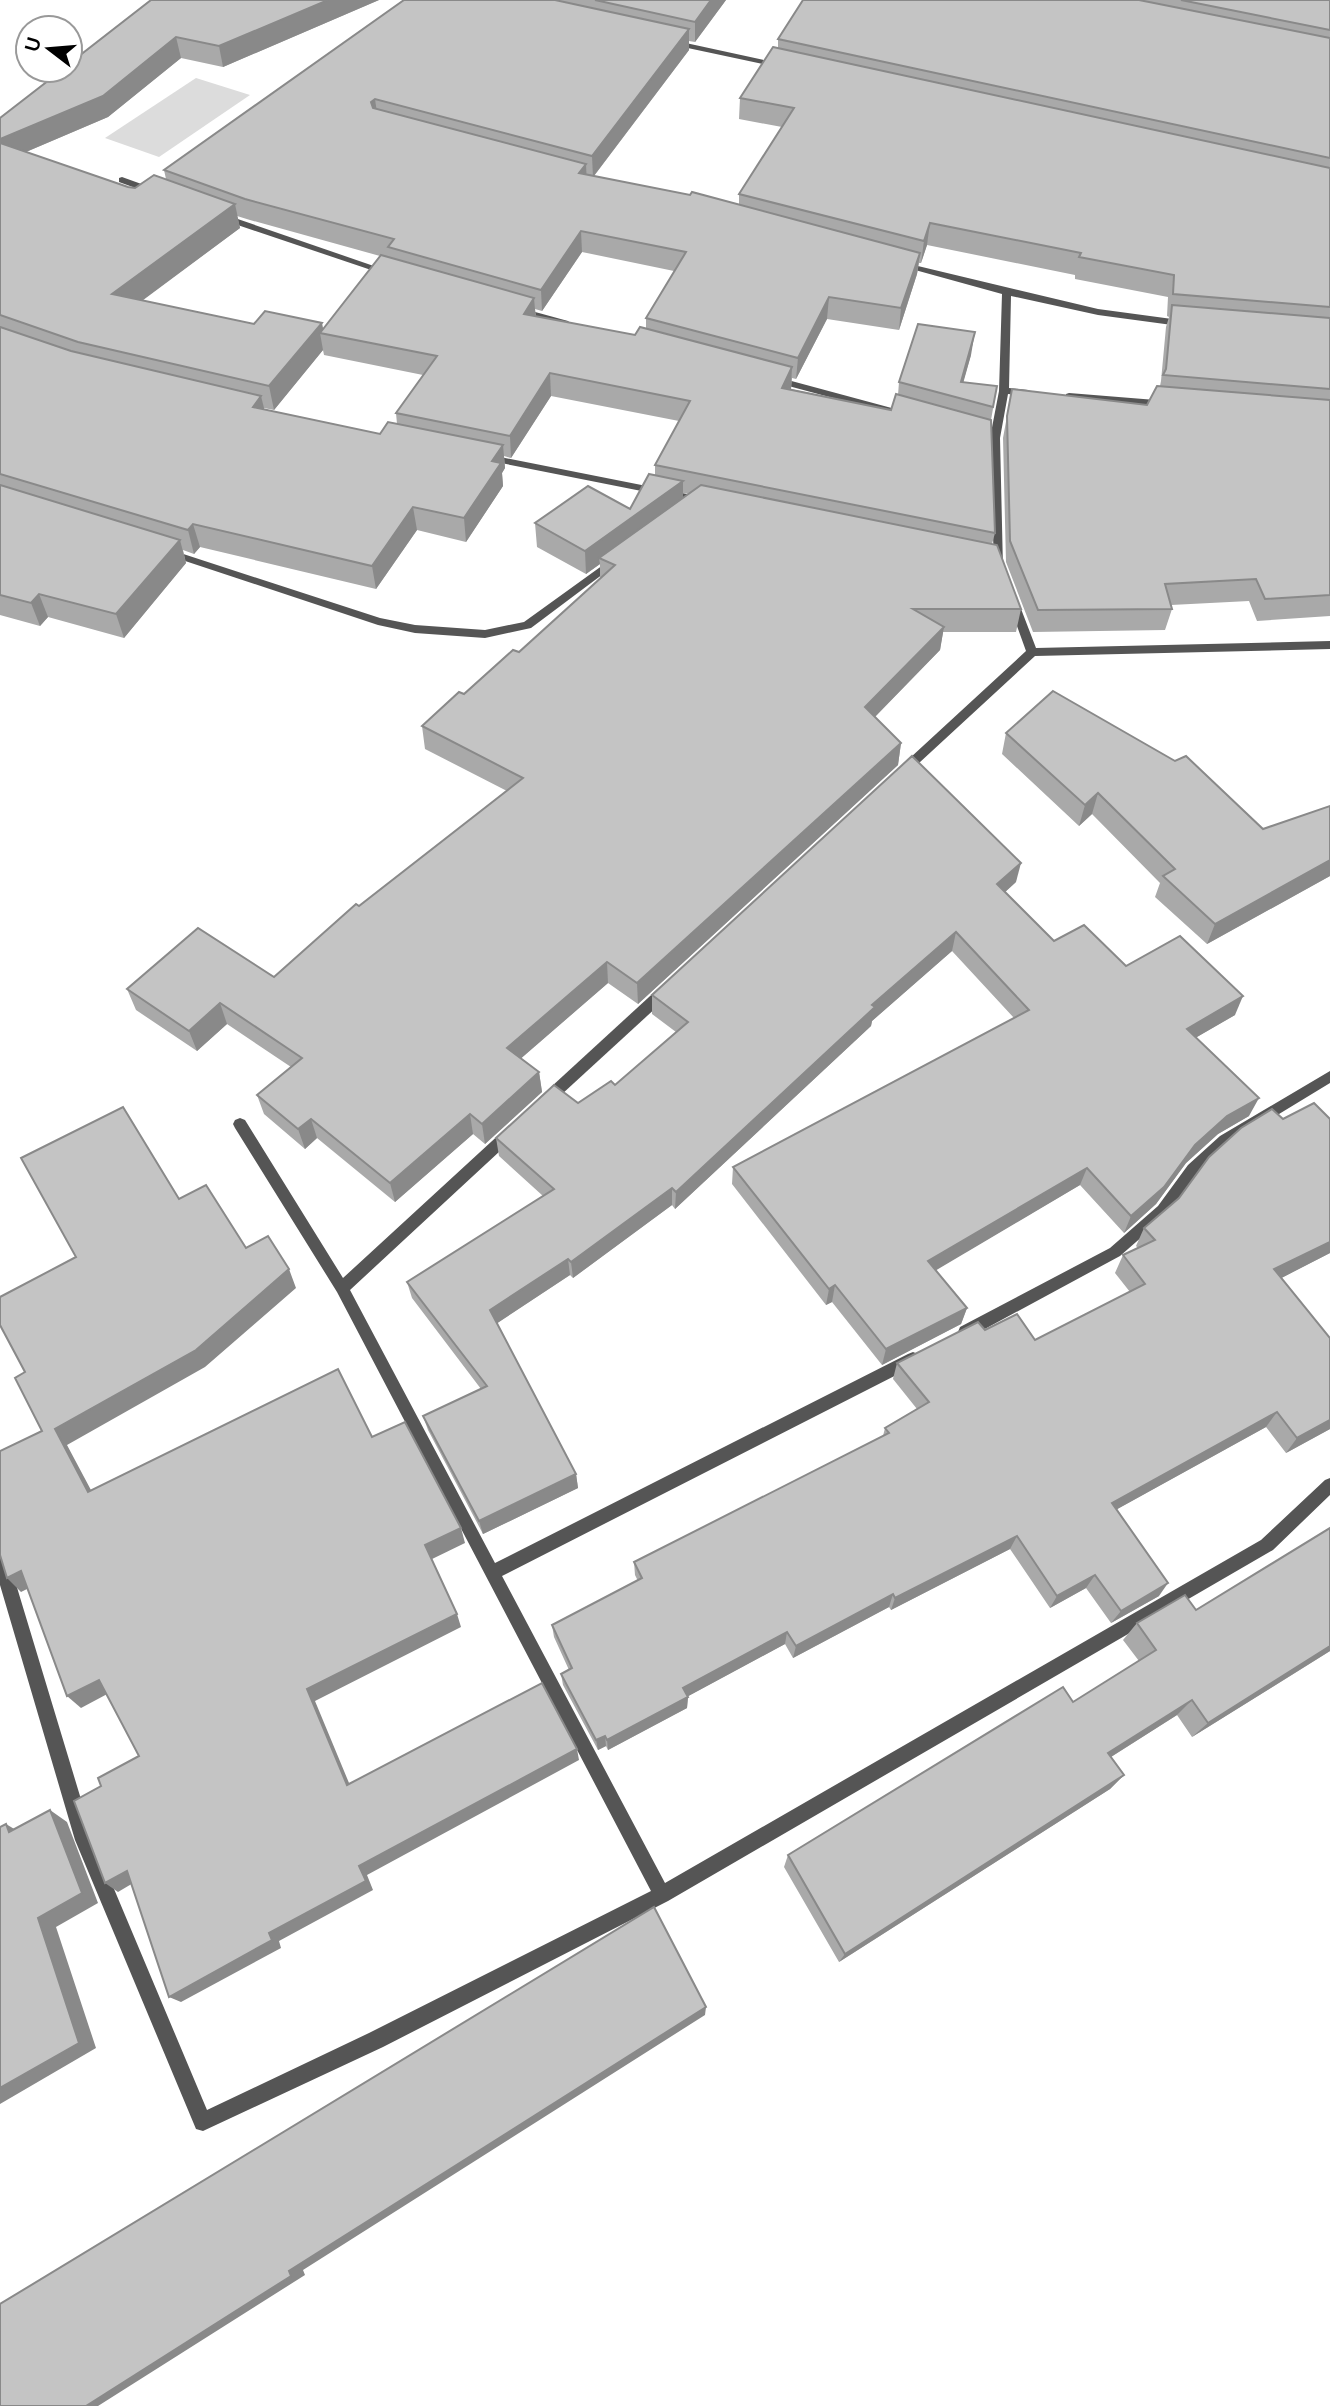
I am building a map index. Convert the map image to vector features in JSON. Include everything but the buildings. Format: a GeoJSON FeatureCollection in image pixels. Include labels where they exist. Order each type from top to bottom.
{"type":"FeatureCollection","features":[{"type":"Feature","properties":{"kind":"street"},"geometry":{"type":"LineString","coordinates":[[656,39],[791,68]]}},
{"type":"Feature","properties":{"kind":"street"},"geometry":{"type":"LineString","coordinates":[[122,180],[161,194]]}},
{"type":"Feature","properties":{"kind":"street"},"geometry":{"type":"LineString","coordinates":[[213,213],[396,275]]}},
{"type":"Feature","properties":{"kind":"street"},"geometry":{"type":"LineString","coordinates":[[887,260],[1007,292],[1098,312],[1204,326]]}},
{"type":"Feature","properties":{"kind":"street"},"geometry":{"type":"LineString","coordinates":[[1003,576],[998,563],[995,439],[1004,391],[1007,292]]}},
{"type":"Feature","properties":{"kind":"street"},"geometry":{"type":"LineString","coordinates":[[501,306],[581,327]]}},
{"type":"Feature","properties":{"kind":"street"},"geometry":{"type":"LineString","coordinates":[[768,377],[902,413]]}},
{"type":"Feature","properties":{"kind":"street"},"geometry":{"type":"LineString","coordinates":[[1004,391],[1045,394]]}},
{"type":"Feature","properties":{"kind":"street"},"geometry":{"type":"LineString","coordinates":[[1058,396],[1181,405]]}},
{"type":"Feature","properties":{"kind":"street"},"geometry":{"type":"LineString","coordinates":[[982,435],[995,439]]}},
{"type":"Feature","properties":{"kind":"street"},"geometry":{"type":"LineString","coordinates":[[470,454],[715,503]]}},
{"type":"Feature","properties":{"kind":"street"},"geometry":{"type":"LineString","coordinates":[[690,508],[701,500]]}},
{"type":"Feature","properties":{"kind":"street"},"geometry":{"type":"LineString","coordinates":[[154,547],[378,621],[415,629],[485,634],[527,625],[625,555]]}},
{"type":"Feature","properties":{"kind":"street"},"geometry":{"type":"LineString","coordinates":[[985,560],[998,563]]}},
{"type":"Feature","properties":{"kind":"street"},"geometry":{"type":"LineString","coordinates":[[1008,589],[1032,652]]}},
{"type":"Feature","properties":{"kind":"street"},"geometry":{"type":"LineString","coordinates":[[888,785],[1032,652],[1330,645]]}},
{"type":"Feature","properties":{"kind":"street"},"geometry":{"type":"LineString","coordinates":[[538,1108],[672,984]]}},
{"type":"Feature","properties":{"kind":"street"},"geometry":{"type":"LineString","coordinates":[[955,1337],[1115,1252],[1163,1210],[1194,1169],[1225,1140],[1330,1076]]}},
{"type":"Feature","properties":{"kind":"street"},"geometry":{"type":"LineString","coordinates":[[240,1124],[342,1288],[662,1895]]}},
{"type":"Feature","properties":{"kind":"street"},"geometry":{"type":"LineString","coordinates":[[342,1288],[517,1126]]}},
{"type":"Feature","properties":{"kind":"street"},"geometry":{"type":"LineString","coordinates":[[494,1572],[930,1350]]}},
{"type":"Feature","properties":{"kind":"street"},"geometry":{"type":"LineString","coordinates":[[1,1561],[84,1840],[203,2122],[376,2040],[662,1895],[1267,1545],[1330,1485]]}},
{"type":"Feature","properties":{"kind":"shaded area"},"geometry":{"type":"Polygon","coordinates":[[[196,78],[250,95],[159,157],[105,138],[196,78]]]}}]}
